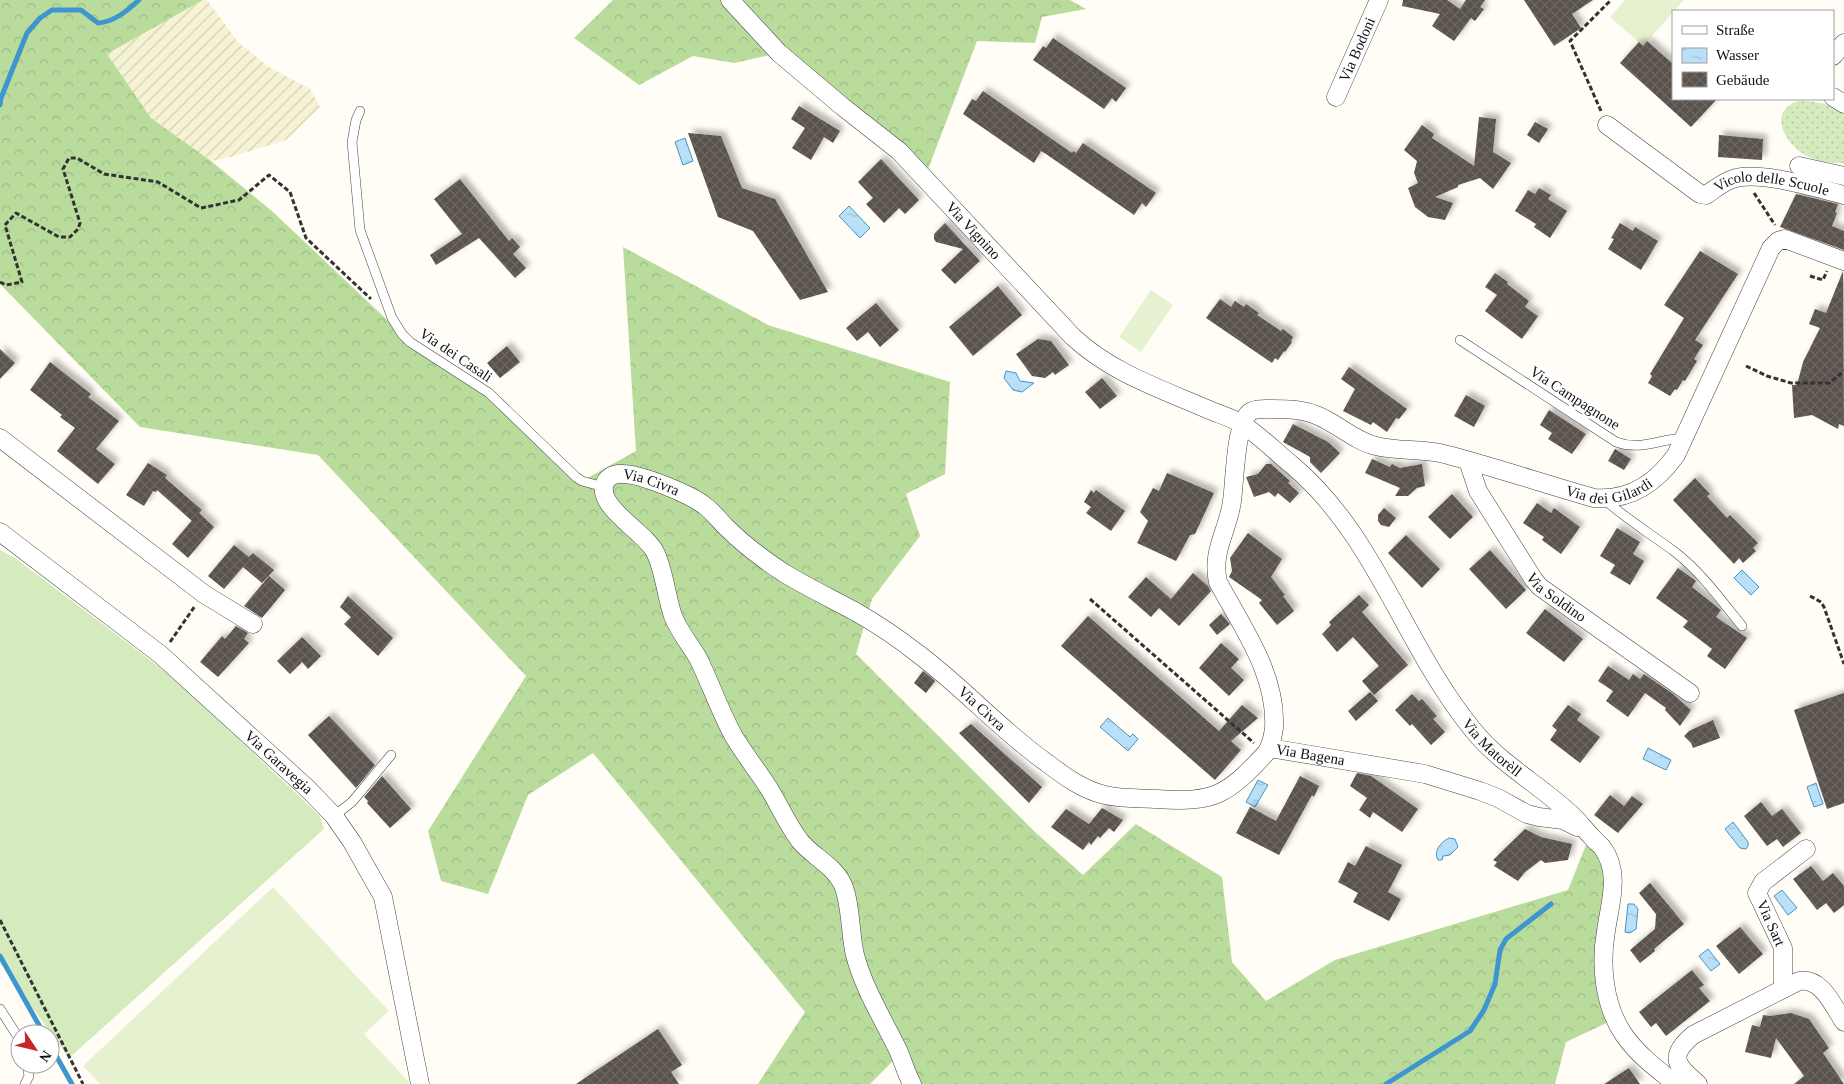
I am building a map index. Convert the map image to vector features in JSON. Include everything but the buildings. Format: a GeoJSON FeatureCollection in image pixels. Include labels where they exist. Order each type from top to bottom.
{"type":"FeatureCollection","features":[{"type":"Feature","properties":{"kind":"street","name":"Via Vignino"},"geometry":{"type":"LineString","coordinates":[[730,0],[779,53],[843,108],[900,150],[1073,337],[1086,348],[1104,362],[1129,376],[1241,424]]}},
{"type":"Feature","properties":{"kind":"street","name":"Via Bodoni"},"geometry":{"type":"LineString","coordinates":[[1336,98],[1379,0]]}},
{"type":"Feature","properties":{"kind":"street"},"geometry":{"type":"LineString","coordinates":[[1834,55],[1844,43]]}},
{"type":"Feature","properties":{"kind":"street","name":"Vicolo delle Scuole"},"geometry":{"type":"LineString","coordinates":[[1607,125],[1700,194],[1706,195],[1733,179],[1756,178],[1781,179],[1844,195]]}},
{"type":"Feature","properties":{"kind":"street"},"geometry":{"type":"LineString","coordinates":[[1799,166],[1844,176]]}},
{"type":"Feature","properties":{"kind":"street"},"geometry":{"type":"LineString","coordinates":[[1778,240],[1785,239],[1844,261]]}},
{"type":"Feature","properties":{"kind":"street","name":"Via dei Gilardi"},"geometry":{"type":"LineString","coordinates":[[1241,424],[1249,413],[1254,410],[1285,409],[1304,411],[1317,415],[1352,436],[1375,446],[1439,453],[1594,498],[1604,499],[1632,493],[1656,478],[1676,454],[1772,248],[1778,240]]}},
{"type":"Feature","properties":{"kind":"street","name":"Via Bagena"},"geometry":{"type":"LineString","coordinates":[[1241,424],[1232,501],[1229,517],[1218,549],[1215,569],[1218,582],[1256,653],[1273,698],[1273,732],[1268,751],[1425,774],[1489,795],[1531,815],[1563,820],[1590,835]]}},
{"type":"Feature","properties":{"kind":"street","name":"Via Matorèll"},"geometry":{"type":"LineString","coordinates":[[1241,424],[1299,472],[1341,515],[1366,552],[1446,696],[1473,730],[1492,752],[1574,817],[1607,855],[1613,876],[1613,892],[1604,954],[1606,986],[1615,1019],[1632,1046],[1676,1084]]}},
{"type":"Feature","properties":{"kind":"street"},"geometry":{"type":"LineString","coordinates":[[0,438],[204,594],[253,624]]}},
{"type":"Feature","properties":{"kind":"street","name":"Via Soldino"},"geometry":{"type":"LineString","coordinates":[[1468,461],[1478,491],[1540,587],[1690,693]]}},
{"type":"Feature","properties":{"kind":"street","name":"Via Civra"},"geometry":{"type":"LineString","coordinates":[[912,1084],[900,1054],[875,1006],[855,955],[847,902],[842,883],[802,843],[733,735],[698,657],[677,626],[654,549],[607,501],[604,487],[611,476],[619,473],[644,479],[694,498],[706,506],[728,529],[765,560],[869,619],[904,643],[945,674],[1006,732],[1065,776],[1088,789],[1105,795],[1130,798],[1178,801],[1210,797],[1231,786],[1268,751]]}},
{"type":"Feature","properties":{"kind":"street","name":"Via Garavegia"},"geometry":{"type":"LineString","coordinates":[[0,532],[161,655],[308,789],[334,816],[352,842],[383,897],[420,1084]]}},
{"type":"Feature","properties":{"kind":"street"},"geometry":{"type":"LineString","coordinates":[[1531,815],[1540,808],[1547,795]]}},
{"type":"Feature","properties":{"kind":"street","name":"Via Sart"},"geometry":{"type":"LineString","coordinates":[[1783,989],[1783,948],[1758,893],[1763,882],[1806,849]]}},
{"type":"Feature","properties":{"kind":"street"},"geometry":{"type":"LineString","coordinates":[[1698,1084],[1681,1069],[1678,1062],[1678,1055],[1686,1041],[1799,981],[1813,981],[1823,990],[1844,1022]]}},
{"type":"Feature","properties":{"kind":"lane","name":"Via dei Casali"},"geometry":{"type":"LineString","coordinates":[[360,112],[356,120],[352,142],[360,230],[392,318],[402,334],[410,342],[489,393],[582,482],[604,487]]}},
{"type":"Feature","properties":{"kind":"lane","name":"Via Campagnone"},"geometry":{"type":"LineString","coordinates":[[1460,340],[1616,442],[1627,446],[1640,446],[1670,439],[1684,438]]}},
{"type":"Feature","properties":{"kind":"lane"},"geometry":{"type":"LineString","coordinates":[[1604,499],[1621,514],[1685,561],[1698,573],[1742,626]]}},
{"type":"Feature","properties":{"kind":"lane"},"geometry":{"type":"LineString","coordinates":[[334,816],[352,802],[391,755]]}},
{"type":"Feature","properties":{"kind":"lane"},"geometry":{"type":"LineString","coordinates":[[0,1009],[10,1024]]}},
{"type":"Feature","properties":{"kind":"path"},"geometry":{"type":"LineString","coordinates":[[1607,125],[1570,41],[1611,0]]}},
{"type":"Feature","properties":{"kind":"path"},"geometry":{"type":"LineString","coordinates":[[0,282],[6,285],[22,282],[4,225],[16,213],[59,237],[70,237],[78,229],[80,223],[63,169],[69,158],[77,158],[104,174],[158,182],[201,208],[239,200],[268,175],[290,192],[306,238],[392,318]]}},
{"type":"Feature","properties":{"kind":"path"},"geometry":{"type":"LineString","coordinates":[[1756,178],[1755,186],[1752,189],[1757,200],[1778,228],[1778,240]]}},
{"type":"Feature","properties":{"kind":"path"},"geometry":{"type":"LineString","coordinates":[[1810,276],[1823,280]]}},
{"type":"Feature","properties":{"kind":"path"},"geometry":{"type":"LineString","coordinates":[[1746,366],[1767,376],[1791,382],[1829,383],[1844,371]]}},
{"type":"Feature","properties":{"kind":"path"},"geometry":{"type":"LineString","coordinates":[[161,655],[204,594]]}},
{"type":"Feature","properties":{"kind":"path"},"geometry":{"type":"LineString","coordinates":[[1810,596],[1821,602],[1824,607],[1844,664]]}},
{"type":"Feature","properties":{"kind":"path"},"geometry":{"type":"LineString","coordinates":[[1090,599],[1268,751]]}},
{"type":"Feature","properties":{"kind":"path"},"geometry":{"type":"LineString","coordinates":[[0,920],[83,1084]]}},
{"type":"Feature","properties":{"kind":"shaded area"},"geometry":{"type":"Polygon","coordinates":[[[203,0],[207,0],[238,42],[269,67],[310,89],[320,107],[286,140],[231,157],[211,161],[151,118],[107,54],[203,0]]]}},
{"type":"Feature","properties":{"kind":"green space"},"geometry":{"type":"Polygon","coordinates":[[[0,0],[203,0],[107,54],[151,118],[211,161],[273,212],[402,334],[489,393],[582,481],[636,451],[623,247],[768,325],[950,382],[945,474],[906,494],[920,536],[872,599],[856,654],[1035,832],[1083,875],[1136,824],[1222,877],[1232,962],[1266,1001],[1335,960],[1568,890],[1590,835],[1607,855],[1605,934],[1615,1019],[1566,1042],[1555,1084],[912,1084],[900,1054],[870,1084],[758,1084],[805,1012],[593,753],[528,795],[488,894],[441,881],[428,831],[526,676],[318,455],[140,427],[0,284],[0,0]]]}},
{"type":"Feature","properties":{"kind":"green space"},"geometry":{"type":"Polygon","coordinates":[[[613,0],[1070,0],[1086,9],[1042,17],[1035,43],[977,41],[925,177],[779,53],[734,63],[693,56],[639,85],[574,38],[613,0]]]}},
{"type":"Feature","properties":{"kind":"green space"},"geometry":{"type":"Polygon","coordinates":[[[1625,0],[1684,0],[1675,10],[1672,10],[1672,13],[1643,46],[1610,17],[1625,0]]]}},
{"type":"Feature","properties":{"kind":"green space"},"geometry":{"type":"Polygon","coordinates":[[[1798,101],[1822,104],[1834,108],[1844,115],[1844,163],[1819,161],[1805,155],[1791,143],[1782,128],[1781,120],[1783,113],[1789,106],[1798,101]]]}},
{"type":"Feature","properties":{"kind":"green space"},"geometry":{"type":"Polygon","coordinates":[[[1151,290],[1173,305],[1141,352],[1119,337],[1151,290]]]}},
{"type":"Feature","properties":{"kind":"green space"},"geometry":{"type":"Polygon","coordinates":[[[0,550],[15,558],[170,675],[319,815],[324,829],[69,1058],[60,1046],[60,1024],[44,1024],[0,963],[0,550]]]}},
{"type":"Feature","properties":{"kind":"green space"},"geometry":{"type":"Polygon","coordinates":[[[273,887],[389,1011],[364,1034],[411,1084],[100,1084],[83,1066],[273,887]]]}},
{"type":"Feature","properties":{"kind":"water"},"geometry":{"type":"Polygon","coordinates":[[[685,138],[693,161],[683,165],[675,142],[685,138]]]}},
{"type":"Feature","properties":{"kind":"water"},"geometry":{"type":"Polygon","coordinates":[[[849,206],[870,228],[860,238],[839,216],[849,206]]]}},
{"type":"Feature","properties":{"kind":"water"},"geometry":{"type":"Polygon","coordinates":[[[1006,371],[1016,373],[1020,381],[1034,383],[1022,392],[1013,390],[1004,378],[1006,371]]]}},
{"type":"Feature","properties":{"kind":"water"},"geometry":{"type":"Polygon","coordinates":[[[1742,570],[1759,587],[1751,595],[1734,578],[1742,570]]]}},
{"type":"Feature","properties":{"kind":"water"},"geometry":{"type":"Polygon","coordinates":[[[1108,718],[1130,737],[1133,734],[1138,739],[1128,751],[1100,727],[1108,718]]]}},
{"type":"Feature","properties":{"kind":"water"},"geometry":{"type":"Polygon","coordinates":[[[1648,748],[1671,760],[1666,770],[1643,759],[1648,748]]]}},
{"type":"Feature","properties":{"kind":"water"},"geometry":{"type":"Polygon","coordinates":[[[1258,780],[1268,785],[1255,807],[1246,802],[1258,780]]]}},
{"type":"Feature","properties":{"kind":"water"},"geometry":{"type":"Polygon","coordinates":[[[1816,783],[1823,804],[1814,807],[1807,787],[1816,783]]]}},
{"type":"Feature","properties":{"kind":"water"},"geometry":{"type":"Polygon","coordinates":[[[1733,822],[1748,842],[1746,849],[1740,848],[1725,829],[1733,822]]]}},
{"type":"Feature","properties":{"kind":"water"},"geometry":{"type":"Polygon","coordinates":[[[1449,838],[1455,839],[1458,847],[1450,855],[1443,856],[1442,860],[1438,860],[1437,850],[1449,838]]]}},
{"type":"Feature","properties":{"kind":"water"},"geometry":{"type":"Polygon","coordinates":[[[1782,890],[1797,908],[1788,915],[1774,896],[1782,890]]]}},
{"type":"Feature","properties":{"kind":"water"},"geometry":{"type":"Polygon","coordinates":[[[1628,904],[1634,904],[1638,909],[1636,929],[1630,933],[1625,932],[1628,904]]]}},
{"type":"Feature","properties":{"kind":"water"},"geometry":{"type":"Polygon","coordinates":[[[1708,949],[1720,964],[1711,971],[1699,956],[1708,949]]]}},
{"type":"Feature","properties":{"kind":"waterway"},"geometry":{"type":"LineString","coordinates":[[0,105],[1,98],[27,33],[40,18],[52,10],[81,10],[98,23],[104,22],[120,15],[139,0]]}},
{"type":"Feature","properties":{"kind":"waterway"},"geometry":{"type":"LineString","coordinates":[[1386,1084],[1470,1031],[1484,1010],[1495,984],[1500,950],[1506,939],[1551,904]]}},
{"type":"Feature","properties":{"kind":"waterway"},"geometry":{"type":"LineString","coordinates":[[0,956],[38,1024]]}},
{"type":"Feature","properties":{"kind":"waterway"},"geometry":{"type":"LineString","coordinates":[[60,1063],[72,1084]]}}]}
